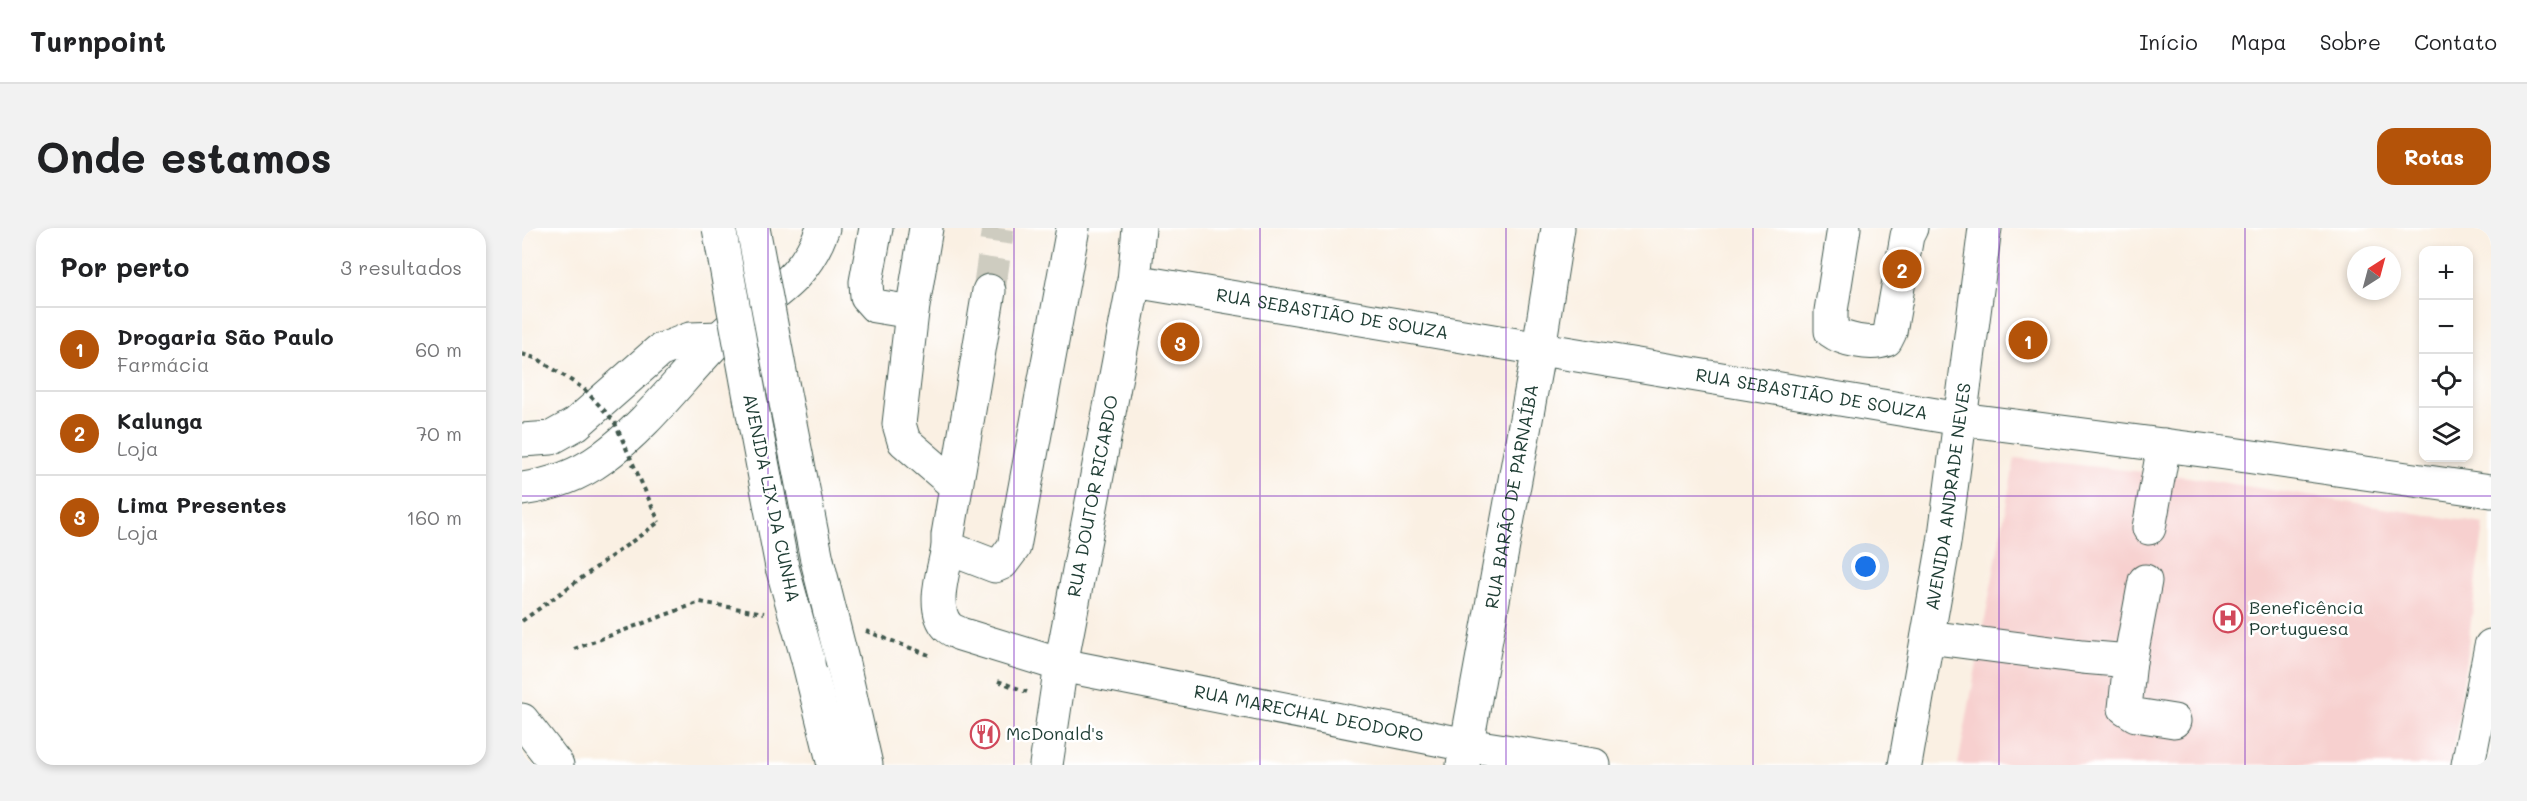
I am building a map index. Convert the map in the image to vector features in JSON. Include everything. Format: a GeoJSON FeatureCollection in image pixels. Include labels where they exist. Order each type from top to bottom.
{"type":"FeatureCollection","features":[{"type":"Feature","properties":{"kind":"main road","name":"AVENIDA LIX DA CUNHA"},"geometry":{"type":"LineString","coordinates":[[719,228],[782,567],[834,765]]}},
{"type":"Feature","properties":{"kind":"main road","name":"AVENIDA LIX DA CUNHA"},"geometry":{"type":"LineString","coordinates":[[753,228],[817,560],[866,765]]}},
{"type":"Feature","properties":{"kind":"main road"},"geometry":{"type":"LineString","coordinates":[[522,489],[566,479],[602,458],[652,412],[720,338],[788,284],[816,247],[823,228]]}},
{"type":"Feature","properties":{"kind":"main road"},"geometry":{"type":"LineString","coordinates":[[876,228],[866,282],[867,297],[875,306],[912,312]]}},
{"type":"Feature","properties":{"kind":"main road"},"geometry":{"type":"LineString","coordinates":[[926,228],[912,312],[899,424],[904,441],[955,485]]}},
{"type":"Feature","properties":{"kind":"main road"},"geometry":{"type":"LineString","coordinates":[[989,291],[955,485],[948,548],[995,566],[1002,563],[1012,551],[1073,228]]}},
{"type":"Feature","properties":{"kind":"main road","name":"RUA DOUTOR RICARDO"},"geometry":{"type":"LineString","coordinates":[[1046,765],[1061,666],[1134,281],[1139,228]]}},
{"type":"Feature","properties":{"kind":"main road","name":"RUA BARÃO DE PARNAÍBA"},"geometry":{"type":"LineString","coordinates":[[1465,755],[1539,348],[1558,228]]}},
{"type":"Feature","properties":{"kind":"main road"},"geometry":{"type":"LineString","coordinates":[[1844,228],[1831,311],[1831,331],[1839,336],[1878,343],[1886,340],[1890,332],[1907,236],[1911,228]]}},
{"type":"Feature","properties":{"kind":"main road","name":"AVENIDA ANDRADE NEVES"},"geometry":{"type":"LineString","coordinates":[[1905,765],[1944,543],[1985,228]]}},
{"type":"Feature","properties":{"kind":"main road","name":"RUA SEBASTIÃO DE SOUZA"},"geometry":{"type":"LineString","coordinates":[[1134,281],[1960,419],[2491,491]]}},
{"type":"Feature","properties":{"kind":"main road"},"geometry":{"type":"LineString","coordinates":[[522,440],[551,438],[576,424],[659,351],[690,339],[720,338]]}},
{"type":"Feature","properties":{"kind":"main road"},"geometry":{"type":"LineString","coordinates":[[2149,528],[2164,445]]}},
{"type":"Feature","properties":{"kind":"main road","name":"RUA MARECHAL DEODORO"},"geometry":{"type":"LineString","coordinates":[[948,548],[939,600],[941,614],[948,627],[960,634],[1061,666],[1465,755],[1594,765]]}},
{"type":"Feature","properties":{"kind":"main road"},"geometry":{"type":"LineString","coordinates":[[2145,581],[2130,661],[2125,708],[2136,715],[2174,721]]}},
{"type":"Feature","properties":{"kind":"main road"},"geometry":{"type":"LineString","coordinates":[[1928,637],[2130,661]]}},
{"type":"Feature","properties":{"kind":"main road"},"geometry":{"type":"LineString","coordinates":[[2468,765],[2491,646]]}},
{"type":"Feature","properties":{"kind":"main road"},"geometry":{"type":"LineString","coordinates":[[522,720],[557,765]]}},
{"type":"Feature","properties":{"kind":"path"},"geometry":{"type":"LineString","coordinates":[[522,354],[538,359],[584,389],[614,421],[659,522],[522,621]]}},
{"type":"Feature","properties":{"kind":"shaded area","name":"Beneficência Portuguesa"},"geometry":{"type":"Polygon","coordinates":[[[2015,458],[2189,477],[2484,524],[2452,765],[1958,765],[2015,458]]]}},
{"type":"Feature","properties":{"kind":"tunnel"},"geometry":{"type":"LineString","coordinates":[[989,291],[998,228]]}},
{"type":"Feature","properties":{"kind":"place","name":"Kalunga"},"geometry":{"type":"Point","coordinates":[1902,269]}},
{"type":"Feature","properties":{"kind":"place","name":"Drogaria São Paulo"},"geometry":{"type":"Point","coordinates":[2028,340]}},
{"type":"Feature","properties":{"kind":"place","name":"Lima Presentes"},"geometry":{"type":"Point","coordinates":[1180,342]}},
{"type":"Feature","properties":{"kind":"place","name":"Beneficência Portuguesa"},"geometry":{"type":"Point","coordinates":[2228,618]}},
{"type":"Feature","properties":{"kind":"place","name":"McDonald's"},"geometry":{"type":"Point","coordinates":[985,734]}}]}
